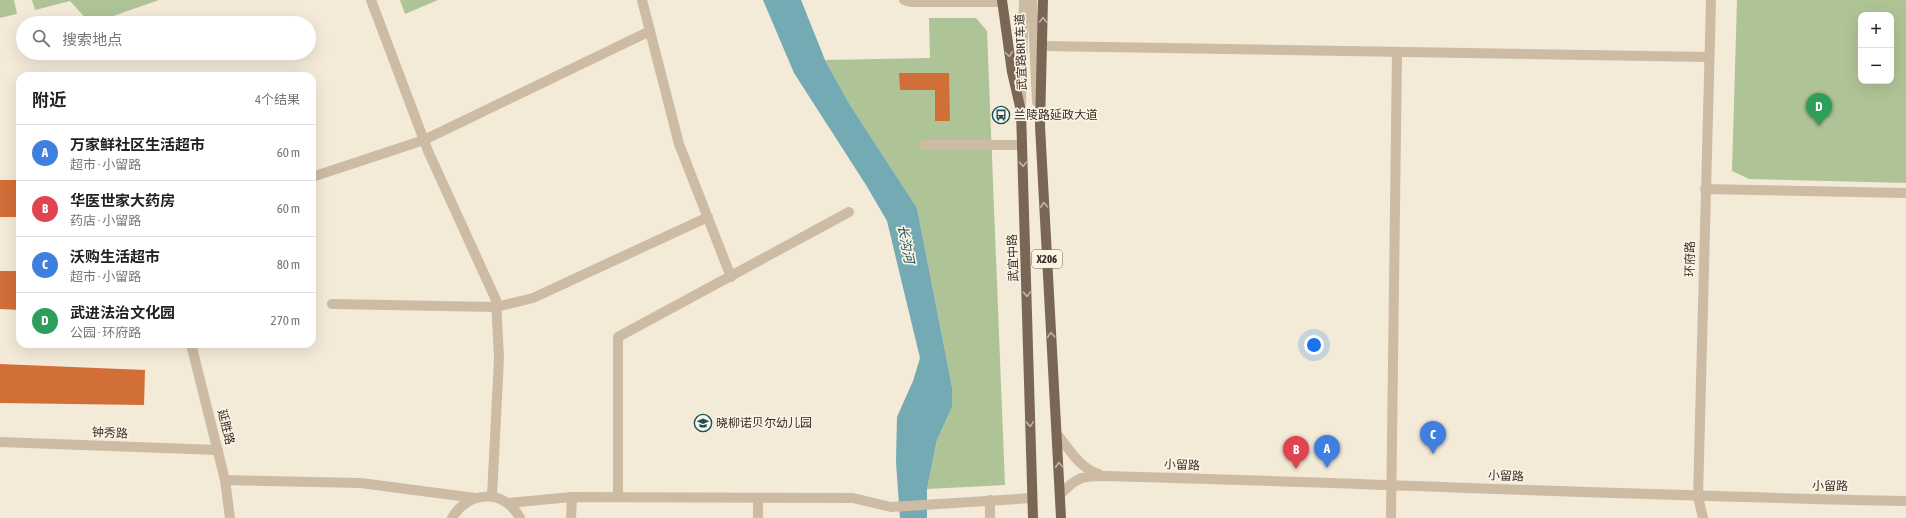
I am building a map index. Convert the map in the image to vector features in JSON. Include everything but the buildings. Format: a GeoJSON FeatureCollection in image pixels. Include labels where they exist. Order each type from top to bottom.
{"type":"FeatureCollection","features":[{"type":"Feature","properties":{"kind":"main road","name":"X206"},"geometry":{"type":"LineString","coordinates":[[1043,0],[1040,126],[1061,518]]}},
{"type":"Feature","properties":{"kind":"main road","name":"武宜中路"},"geometry":{"type":"LineString","coordinates":[[1002,1],[1012,72],[1021,111],[1033,518]]}},
{"type":"Feature","properties":{"kind":"street"},"geometry":{"type":"LineString","coordinates":[[371,0],[424,140],[496,300],[499,358],[492,496]]}},
{"type":"Feature","properties":{"kind":"street"},"geometry":{"type":"LineString","coordinates":[[642,0],[679,144],[731,277]]}},
{"type":"Feature","properties":{"kind":"street","name":"武宜路BRT车道"},"geometry":{"type":"LineString","coordinates":[[1021,111],[1024,0]]}},
{"type":"Feature","properties":{"kind":"street","name":"武宜路BRT车道"},"geometry":{"type":"LineString","coordinates":[[1032,0],[1036,96],[1040,126]]}},
{"type":"Feature","properties":{"kind":"street","name":"环府路"},"geometry":{"type":"LineString","coordinates":[[1703,518],[1698,497],[1711,0]]}},
{"type":"Feature","properties":{"kind":"street"},"geometry":{"type":"LineString","coordinates":[[908,1],[1002,1]]}},
{"type":"Feature","properties":{"kind":"street"},"geometry":{"type":"LineString","coordinates":[[316,176],[424,140],[650,31]]}},
{"type":"Feature","properties":{"kind":"street"},"geometry":{"type":"LineString","coordinates":[[1043,46],[1709,57]]}},
{"type":"Feature","properties":{"kind":"street"},"geometry":{"type":"LineString","coordinates":[[1391,518],[1390,484],[1398,52]]}},
{"type":"Feature","properties":{"kind":"street"},"geometry":{"type":"LineString","coordinates":[[925,144],[1022,144]]}},
{"type":"Feature","properties":{"kind":"street"},"geometry":{"type":"LineString","coordinates":[[1705,189],[1906,193]]}},
{"type":"Feature","properties":{"kind":"street"},"geometry":{"type":"LineString","coordinates":[[618,497],[618,337],[849,212]]}},
{"type":"Feature","properties":{"kind":"street"},"geometry":{"type":"LineString","coordinates":[[332,304],[496,307],[533,298],[708,217]]}},
{"type":"Feature","properties":{"kind":"street","name":"延胜路"},"geometry":{"type":"LineString","coordinates":[[192,348],[225,480],[230,518]]}},
{"type":"Feature","properties":{"kind":"street","name":"小留路"},"geometry":{"type":"LineString","coordinates":[[1057,434],[1075,458],[1091,472],[1105,476]]}},
{"type":"Feature","properties":{"kind":"street","name":"钟秀路"},"geometry":{"type":"LineString","coordinates":[[0,442],[218,450]]}},
{"type":"Feature","properties":{"kind":"street","name":"小留路"},"geometry":{"type":"LineString","coordinates":[[1060,495],[1071,482],[1085,476],[1105,476],[1390,484],[1698,497],[1906,501]]}},
{"type":"Feature","properties":{"kind":"street"},"geometry":{"type":"LineString","coordinates":[[225,480],[362,483],[475,498],[492,496],[508,502],[572,497],[852,498],[891,508],[1032,498]]}},
{"type":"Feature","properties":{"kind":"street"},"geometry":{"type":"LineString","coordinates":[[571,518],[572,497]]}},
{"type":"Feature","properties":{"kind":"street"},"geometry":{"type":"LineString","coordinates":[[452,518],[456,511],[464,503],[475,498]]}},
{"type":"Feature","properties":{"kind":"street"},"geometry":{"type":"LineString","coordinates":[[758,498],[758,518]]}},
{"type":"Feature","properties":{"kind":"street"},"geometry":{"type":"LineString","coordinates":[[990,500],[990,518]]}},
{"type":"Feature","properties":{"kind":"street"},"geometry":{"type":"LineString","coordinates":[[508,502],[520,518]]}},
{"type":"Feature","properties":{"kind":"green space"},"geometry":{"type":"Polygon","coordinates":[[[0,0],[14,0],[17,14],[0,18],[0,0]]]}},
{"type":"Feature","properties":{"kind":"green space"},"geometry":{"type":"Polygon","coordinates":[[[32,0],[159,0],[113,16],[84,16],[70,1],[35,10],[32,0]]]}},
{"type":"Feature","properties":{"kind":"green space"},"geometry":{"type":"Polygon","coordinates":[[[400,0],[438,0],[405,14],[400,0]]]}},
{"type":"Feature","properties":{"kind":"green space"},"geometry":{"type":"Polygon","coordinates":[[[1737,0],[1906,0],[1906,183],[1749,179],[1732,171],[1737,0]]]}},
{"type":"Feature","properties":{"kind":"green space"},"geometry":{"type":"Polygon","coordinates":[[[929,18],[976,18],[987,31],[1005,485],[927,489],[937,440],[952,407],[952,387],[917,208],[850,105],[825,60],[930,58],[929,18]]]}},
{"type":"Feature","properties":{"kind":"water","name":"长沟河"},"geometry":{"type":"Polygon","coordinates":[[[763,0],[801,0],[825,60],[850,105],[917,208],[952,387],[952,407],[937,440],[927,489],[927,518],[900,518],[896,462],[897,417],[913,381],[920,358],[887,221],[866,185],[794,73],[763,0]]]}},
{"type":"Feature","properties":{"kind":"place","name":"兰陵路延政大道"},"geometry":{"type":"Point","coordinates":[1001,115]}},
{"type":"Feature","properties":{"kind":"place","name":"武进法治文化园"},"geometry":{"type":"Point","coordinates":[1819,126]}},
{"type":"Feature","properties":{"kind":"place","name":"晓柳诺贝尔幼儿园"},"geometry":{"type":"Point","coordinates":[703,423]}},
{"type":"Feature","properties":{"kind":"place","name":"沃购生活超市"},"geometry":{"type":"Point","coordinates":[1433,454]}},
{"type":"Feature","properties":{"kind":"place","name":"万家鲜社区生活超市"},"geometry":{"type":"Point","coordinates":[1327,468]}},
{"type":"Feature","properties":{"kind":"place","name":"华医世家大药房"},"geometry":{"type":"Point","coordinates":[1296,469]}}]}
